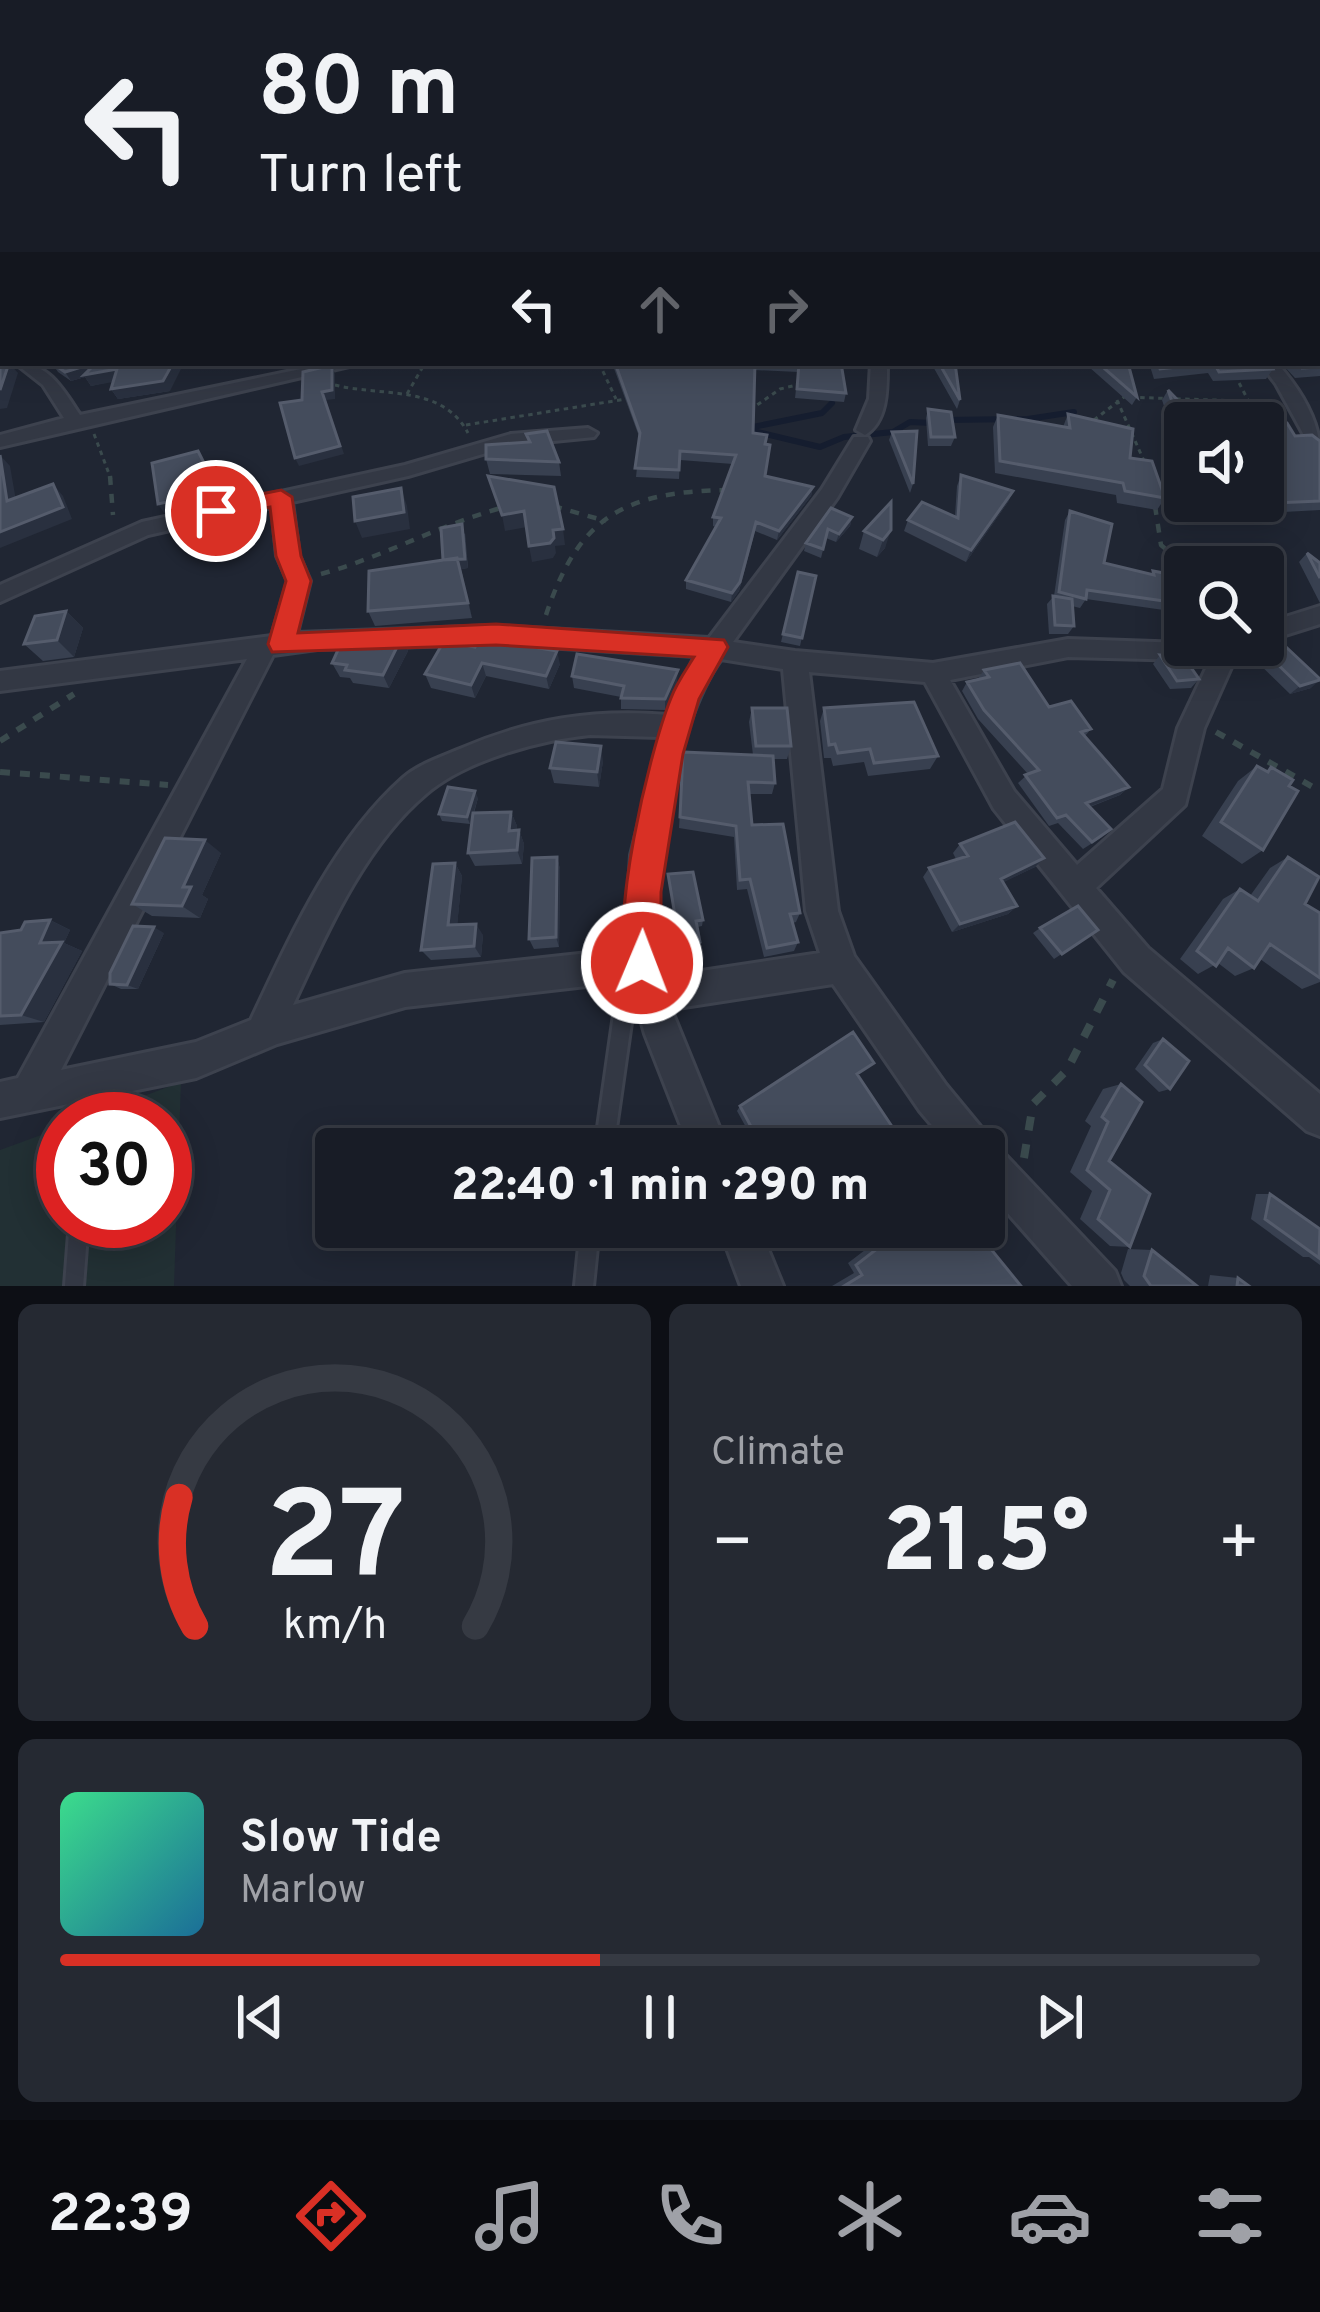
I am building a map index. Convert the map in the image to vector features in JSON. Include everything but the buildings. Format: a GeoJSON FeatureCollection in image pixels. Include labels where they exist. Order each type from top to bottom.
{"type":"FeatureCollection","features":[{"type":"Feature","properties":{"kind":"street"},"geometry":{"type":"LineString","coordinates":[[27,366],[50,382],[82,420]]}},
{"type":"Feature","properties":{"kind":"street"},"geometry":{"type":"LineString","coordinates":[[0,441],[340,366]]}},
{"type":"Feature","properties":{"kind":"street"},"geometry":{"type":"LineString","coordinates":[[701,1128],[641,974],[644,892],[654,817],[686,697],[714,647],[830,493],[863,436],[878,398],[879,366]]}},
{"type":"Feature","properties":{"kind":"street"},"geometry":{"type":"LineString","coordinates":[[1271,366],[1298,398],[1303,421],[1320,448]]}},
{"type":"Feature","properties":{"kind":"street"},"geometry":{"type":"LineString","coordinates":[[0,594],[121,535],[511,440],[588,433]]}},
{"type":"Feature","properties":{"kind":"street"},"geometry":{"type":"LineString","coordinates":[[14,1097],[273,646],[298,581],[288,556],[281,497]]}},
{"type":"Feature","properties":{"kind":"street"},"geometry":{"type":"LineString","coordinates":[[1284,626],[1320,615]]}},
{"type":"Feature","properties":{"kind":"street"},"geometry":{"type":"LineString","coordinates":[[0,681],[273,646],[473,635],[714,647],[795,661],[933,673],[1068,648],[1164,650]]}},
{"type":"Feature","properties":{"kind":"street"},"geometry":{"type":"LineString","coordinates":[[795,661],[821,911],[842,966],[959,1128]]}},
{"type":"Feature","properties":{"kind":"street"},"geometry":{"type":"LineString","coordinates":[[1075,887],[1175,796],[1195,720],[1219,666]]}},
{"type":"Feature","properties":{"kind":"street"},"geometry":{"type":"LineString","coordinates":[[933,673],[1004,800],[1128,951],[1256,1068],[1320,1118]]}},
{"type":"Feature","properties":{"kind":"street"},"geometry":{"type":"LineString","coordinates":[[263,1033],[328,903],[412,788],[517,735],[578,722],[676,727]]}},
{"type":"Feature","properties":{"kind":"street"},"geometry":{"type":"LineString","coordinates":[[14,1097],[196,1060],[263,1033],[405,990],[842,966]]}},
{"type":"Feature","properties":{"kind":"street"},"geometry":{"type":"LineString","coordinates":[[1005,1181],[1100,1286]]}},
{"type":"Feature","properties":{"kind":"street"},"geometry":{"type":"LineString","coordinates":[[748,1248],[762,1286]]}},
{"type":"Feature","properties":{"kind":"lane"},"geometry":{"type":"LineString","coordinates":[[608,1128],[641,974]]}},
{"type":"Feature","properties":{"kind":"lane"},"geometry":{"type":"LineString","coordinates":[[88,1092],[89,1081]]}},
{"type":"Feature","properties":{"kind":"lane"},"geometry":{"type":"LineString","coordinates":[[74,1286],[77,1248]]}},
{"type":"Feature","properties":{"kind":"lane"},"geometry":{"type":"LineString","coordinates":[[584,1286],[588,1248]]}},
{"type":"Feature","properties":{"kind":"path"},"geometry":{"type":"LineString","coordinates":[[406,394],[423,366]]}},
{"type":"Feature","properties":{"kind":"path"},"geometry":{"type":"LineString","coordinates":[[600,366],[616,399]]}},
{"type":"Feature","properties":{"kind":"path"},"geometry":{"type":"LineString","coordinates":[[1227,366],[1249,402]]}},
{"type":"Feature","properties":{"kind":"path"},"geometry":{"type":"LineString","coordinates":[[315,371],[337,387],[406,394],[456,413],[466,425],[474,451]]}},
{"type":"Feature","properties":{"kind":"path"},"geometry":{"type":"LineString","coordinates":[[748,411],[780,389],[804,382]]}},
{"type":"Feature","properties":{"kind":"path"},"geometry":{"type":"LineString","coordinates":[[466,425],[633,398]]}},
{"type":"Feature","properties":{"kind":"path"},"geometry":{"type":"LineString","coordinates":[[1117,399],[1249,402]]}},
{"type":"Feature","properties":{"kind":"path"},"geometry":{"type":"LineString","coordinates":[[1098,428],[1086,424],[1106,413],[1117,399]]}},
{"type":"Feature","properties":{"kind":"path"},"geometry":{"type":"LineString","coordinates":[[1117,399],[1147,467]]}},
{"type":"Feature","properties":{"kind":"path"},"geometry":{"type":"LineString","coordinates":[[1284,414],[1303,421]]}},
{"type":"Feature","properties":{"kind":"path"},"geometry":{"type":"LineString","coordinates":[[82,420],[112,480],[113,514]]}},
{"type":"Feature","properties":{"kind":"path"},"geometry":{"type":"LineString","coordinates":[[1124,438],[1138,444]]}},
{"type":"Feature","properties":{"kind":"path"},"geometry":{"type":"LineString","coordinates":[[540,637],[560,574],[606,521],[644,497],[747,489]]}},
{"type":"Feature","properties":{"kind":"path"},"geometry":{"type":"LineString","coordinates":[[1155,502],[1164,548]]}},
{"type":"Feature","properties":{"kind":"path"},"geometry":{"type":"LineString","coordinates":[[298,581],[358,564],[418,534],[512,504]]}},
{"type":"Feature","properties":{"kind":"path"},"geometry":{"type":"LineString","coordinates":[[548,505],[606,521]]}},
{"type":"Feature","properties":{"kind":"path"},"geometry":{"type":"LineString","coordinates":[[0,741],[119,666]]}},
{"type":"Feature","properties":{"kind":"path"},"geometry":{"type":"LineString","coordinates":[[1195,720],[1320,791]]}},
{"type":"Feature","properties":{"kind":"path"},"geometry":{"type":"LineString","coordinates":[[0,772],[188,788]]}},
{"type":"Feature","properties":{"kind":"path"},"geometry":{"type":"LineString","coordinates":[[1021,1200],[1026,1130],[1033,1104],[1067,1070],[1128,951]]}},
{"type":"Feature","properties":{"kind":"shaded area"},"geometry":{"type":"Polygon","coordinates":[[[181,1082],[181,1092],[155,1092],[181,1082]]]}},
{"type":"Feature","properties":{"kind":"shaded area"},"geometry":{"type":"Polygon","coordinates":[[[36,1137],[36,1248],[175,1248],[174,1286],[0,1286],[0,1150],[36,1137]]]}},
{"type":"Feature","properties":{"kind":"waterway"},"geometry":{"type":"LineString","coordinates":[[748,428],[822,413],[832,403]]}},
{"type":"Feature","properties":{"kind":"waterway"},"geometry":{"type":"LineString","coordinates":[[946,420],[1028,419],[1074,412]]}},
{"type":"Feature","properties":{"kind":"waterway"},"geometry":{"type":"LineString","coordinates":[[745,429],[820,447],[844,437],[893,432],[910,422],[932,423]]}},
{"type":"Feature","properties":{"kind":"route"},"geometry":{"type":"LineString","coordinates":[[216,511],[281,497],[288,556],[298,581],[282,644],[496,635],[714,647],[686,697],[668,754],[644,892],[642,963]]}}]}
